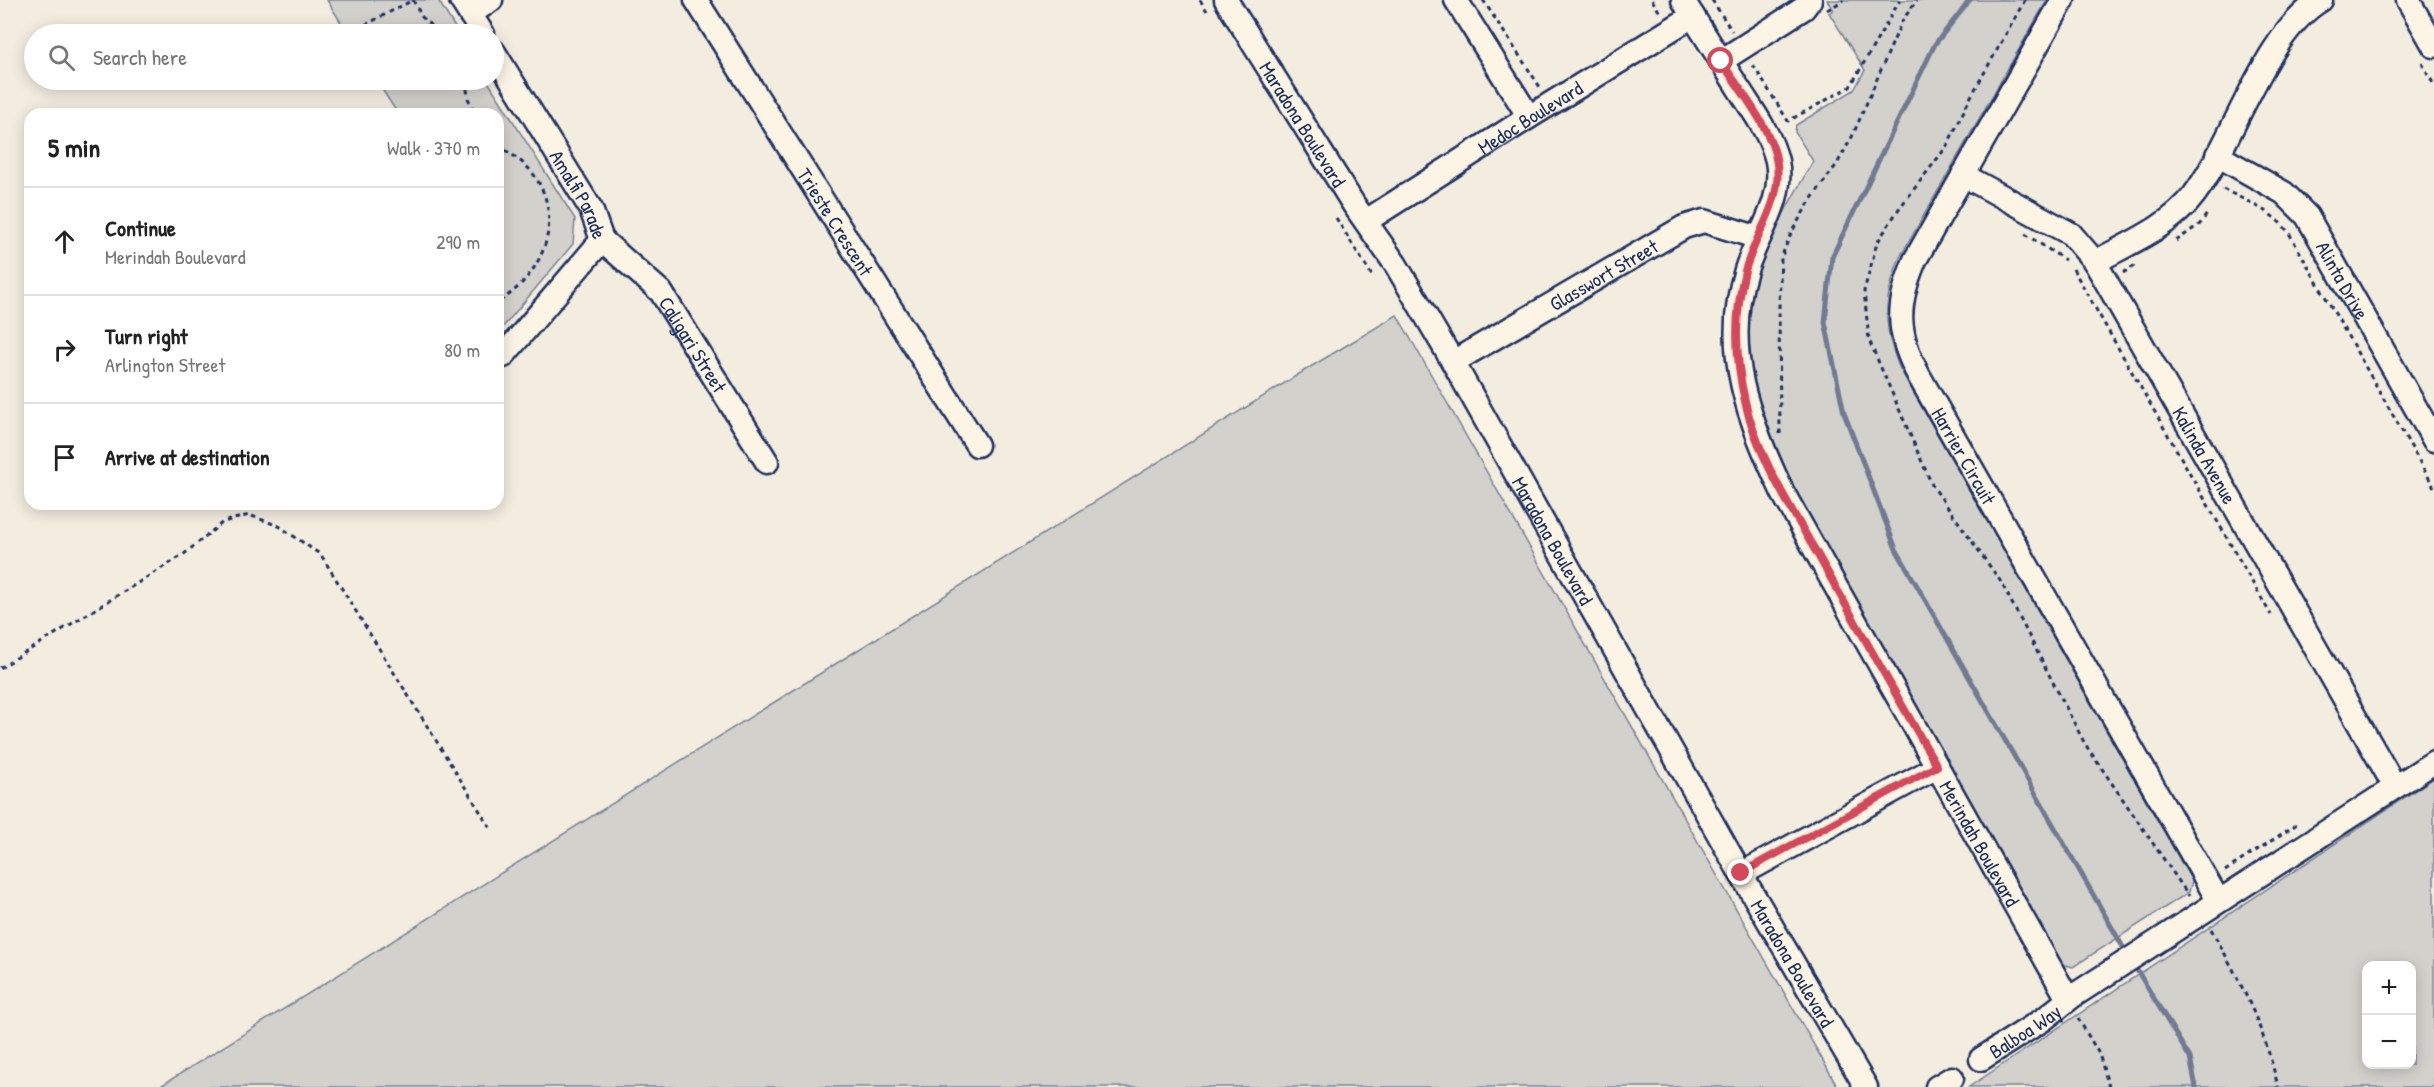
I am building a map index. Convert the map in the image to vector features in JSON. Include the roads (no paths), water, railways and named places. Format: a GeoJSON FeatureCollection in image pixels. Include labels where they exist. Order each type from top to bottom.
{"type":"FeatureCollection","features":[{"type":"Feature","properties":{"kind":"street"},"geometry":{"type":"LineString","coordinates":[[476,24],[465,7],[491,0]]}},
{"type":"Feature","properties":{"kind":"street","name":"Trieste Crescent"},"geometry":{"type":"LineString","coordinates":[[696,0],[977,445]]}},
{"type":"Feature","properties":{"kind":"street","name":"Maradona Boulevard"},"geometry":{"type":"LineString","coordinates":[[1226,0],[1453,362],[1741,873],[1866,1087]]}},
{"type":"Feature","properties":{"kind":"street"},"geometry":{"type":"LineString","coordinates":[[1456,0],[1529,117]]}},
{"type":"Feature","properties":{"kind":"street","name":"Harrier Circuit"},"geometry":{"type":"LineString","coordinates":[[2063,0],[1915,260],[1904,284],[1900,308],[1902,333],[1908,356],[2218,900]]}},
{"type":"Feature","properties":{"kind":"street"},"geometry":{"type":"LineString","coordinates":[[2095,262],[2175,215],[2194,195],[2290,27],[2321,0]]}},
{"type":"Feature","properties":{"kind":"street"},"geometry":{"type":"LineString","coordinates":[[2408,0],[2434,46]]}},
{"type":"Feature","properties":{"kind":"street"},"geometry":{"type":"LineString","coordinates":[[1721,61],[1808,3]]}},
{"type":"Feature","properties":{"kind":"street","name":"Medoc Boulevard"},"geometry":{"type":"LineString","coordinates":[[1366,221],[1529,117],[1688,8]]}},
{"type":"Feature","properties":{"kind":"street","name":"Merindah Boulevard"},"geometry":{"type":"LineString","coordinates":[[1688,8],[1763,128],[1777,162],[1775,199],[1746,269],[1736,331],[1738,368],[1745,404],[1783,493],[2071,998]]}},
{"type":"Feature","properties":{"kind":"street","name":"Amalfi Parade"},"geometry":{"type":"LineString","coordinates":[[504,68],[591,209],[602,240],[504,355]]}},
{"type":"Feature","properties":{"kind":"street","name":"Alinta Drive"},"geometry":{"type":"LineString","coordinates":[[2217,154],[2284,193],[2307,216],[2434,440]]}},
{"type":"Feature","properties":{"kind":"street","name":"Kalinda Avenue"},"geometry":{"type":"LineString","coordinates":[[1963,175],[2071,234],[2095,262],[2395,787]]}},
{"type":"Feature","properties":{"kind":"street","name":"Glasswort Street"},"geometry":{"type":"LineString","coordinates":[[1453,362],[1684,227],[1704,221],[1759,238]]}},
{"type":"Feature","properties":{"kind":"street","name":"Caligari Street"},"geometry":{"type":"LineString","coordinates":[[602,240],[661,292],[767,462]]}},
{"type":"Feature","properties":{"kind":"street"},"geometry":{"type":"LineString","coordinates":[[2218,900],[2434,762]]}},
{"type":"Feature","properties":{"kind":"street"},"geometry":{"type":"LineString","coordinates":[[1741,873],[1937,766]]}},
{"type":"Feature","properties":{"kind":"street","name":"Balboa Way"},"geometry":{"type":"LineString","coordinates":[[1982,1059],[2218,900]]}},
{"type":"Feature","properties":{"kind":"waterway"},"geometry":{"type":"LineString","coordinates":[[1970,0],[1935,44],[1832,257],[1825,322],[1844,413],[1896,549],[2127,954]]}},
{"type":"Feature","properties":{"kind":"waterway"},"geometry":{"type":"LineString","coordinates":[[2132,962],[2190,1058],[2196,1087]]}}]}
